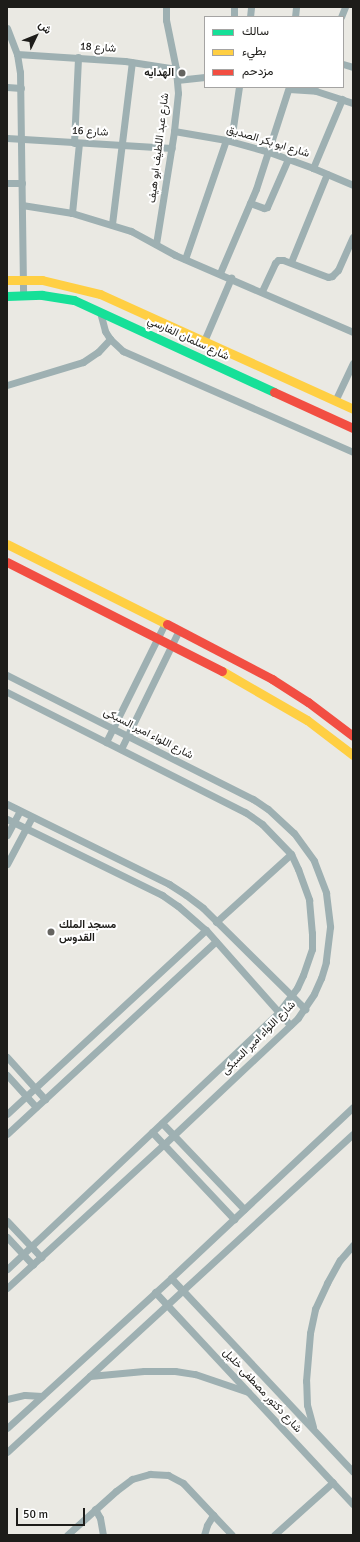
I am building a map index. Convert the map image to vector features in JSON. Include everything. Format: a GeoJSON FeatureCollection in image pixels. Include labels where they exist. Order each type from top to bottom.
{"type":"FeatureCollection","features":[{"type":"Feature","properties":{"kind":"street","name":"شارع عبد اللطيف ابو هيف"},"geometry":{"type":"LineString","coordinates":[[156,244],[172,148],[178,93],[176,69],[166,20],[166,7]]}},
{"type":"Feature","properties":{"kind":"street"},"geometry":{"type":"LineString","coordinates":[[7,28],[18,54],[21,88],[23,294]]}},
{"type":"Feature","properties":{"kind":"street","name":"شارع 18"},"geometry":{"type":"LineString","coordinates":[[18,54],[78,57],[132,62],[176,69]]}},
{"type":"Feature","properties":{"kind":"street"},"geometry":{"type":"LineString","coordinates":[[72,213],[77,143],[78,57]]}},
{"type":"Feature","properties":{"kind":"street"},"geometry":{"type":"LineString","coordinates":[[112,224],[132,62]]}},
{"type":"Feature","properties":{"kind":"street"},"geometry":{"type":"LineString","coordinates":[[177,80],[204,77]]}},
{"type":"Feature","properties":{"kind":"street"},"geometry":{"type":"LineString","coordinates":[[7,87],[21,88]]}},
{"type":"Feature","properties":{"kind":"street"},"geometry":{"type":"LineString","coordinates":[[185,259],[228,140],[239,88]]}},
{"type":"Feature","properties":{"kind":"street"},"geometry":{"type":"LineString","coordinates":[[220,273],[250,203],[269,152],[289,88],[316,91],[342,98],[353,103]]}},
{"type":"Feature","properties":{"kind":"street"},"geometry":{"type":"LineString","coordinates":[[313,168],[342,98]]}},
{"type":"Feature","properties":{"kind":"street","name":"شارع ابو بكر الصديق"},"geometry":{"type":"LineString","coordinates":[[174,131],[228,140],[269,152],[353,185]]}},
{"type":"Feature","properties":{"kind":"street","name":"شارع 16"},"geometry":{"type":"LineString","coordinates":[[7,138],[172,148]]}},
{"type":"Feature","properties":{"kind":"street"},"geometry":{"type":"LineString","coordinates":[[250,203],[264,208],[267,207],[288,159]]}},
{"type":"Feature","properties":{"kind":"street"},"geometry":{"type":"LineString","coordinates":[[291,262],[327,174]]}},
{"type":"Feature","properties":{"kind":"street"},"geometry":{"type":"LineString","coordinates":[[7,183],[22,183]]}},
{"type":"Feature","properties":{"kind":"street"},"geometry":{"type":"LineString","coordinates":[[22,205],[72,213],[131,231],[185,259],[262,291],[353,332]]}},
{"type":"Feature","properties":{"kind":"street"},"geometry":{"type":"LineString","coordinates":[[262,291],[275,263],[283,260],[328,277],[332,276],[338,270],[353,237]]}},
{"type":"Feature","properties":{"kind":"street"},"geometry":{"type":"LineString","coordinates":[[204,341],[231,278]]}},
{"type":"Feature","properties":{"kind":"street","name":"شارع سلمان الفارسي"},"geometry":{"type":"LineString","coordinates":[[7,280],[23,279],[62,284],[100,294],[353,409]]}},
{"type":"Feature","properties":{"kind":"street","name":"شارع سلمان الفارسي"},"geometry":{"type":"LineString","coordinates":[[7,296],[23,294],[59,297],[74,300],[353,428]]}},
{"type":"Feature","properties":{"kind":"street"},"geometry":{"type":"LineString","coordinates":[[100,312],[105,331],[110,339],[123,350],[353,452]]}},
{"type":"Feature","properties":{"kind":"street"},"geometry":{"type":"LineString","coordinates":[[7,385],[83,362],[98,352],[110,339]]}},
{"type":"Feature","properties":{"kind":"street"},"geometry":{"type":"LineString","coordinates":[[335,401],[353,362]]}},
{"type":"Feature","properties":{"kind":"street"},"geometry":{"type":"LineString","coordinates":[[7,544],[179,630],[272,679],[308,702],[353,736]]}},
{"type":"Feature","properties":{"kind":"street"},"geometry":{"type":"LineString","coordinates":[[7,562],[235,677],[307,720],[353,755]]}},
{"type":"Feature","properties":{"kind":"street"},"geometry":{"type":"LineString","coordinates":[[106,742],[165,623]]}},
{"type":"Feature","properties":{"kind":"street"},"geometry":{"type":"LineString","coordinates":[[121,749],[179,630]]}},
{"type":"Feature","properties":{"kind":"street","name":"شارع اللواء امير السبكى"},"geometry":{"type":"LineString","coordinates":[[7,675],[253,799],[282,820],[306,847],[314,861],[324,888],[329,910],[330,928],[326,962],[321,978],[305,1009],[174,1136],[7,1288]]}},
{"type":"Feature","properties":{"kind":"street","name":"شارع اللواء امير السبكى"},"geometry":{"type":"LineString","coordinates":[[7,692],[245,812],[267,829],[291,854],[304,884],[309,900],[312,933],[312,949],[308,963],[300,982],[279,1012],[7,1269]]}},
{"type":"Feature","properties":{"kind":"street"},"geometry":{"type":"LineString","coordinates":[[7,804],[169,884],[203,908],[305,1009]]}},
{"type":"Feature","properties":{"kind":"street"},"geometry":{"type":"LineString","coordinates":[[7,835],[10,821],[20,811]]}},
{"type":"Feature","properties":{"kind":"street"},"geometry":{"type":"LineString","coordinates":[[7,864],[32,817]]}},
{"type":"Feature","properties":{"kind":"street"},"geometry":{"type":"LineString","coordinates":[[10,821],[162,895],[178,906],[206,930],[290,1025]]}},
{"type":"Feature","properties":{"kind":"street"},"geometry":{"type":"LineString","coordinates":[[216,922],[291,854]]}},
{"type":"Feature","properties":{"kind":"street"},"geometry":{"type":"LineString","coordinates":[[7,1114],[206,930]]}},
{"type":"Feature","properties":{"kind":"street"},"geometry":{"type":"LineString","coordinates":[[7,1134],[216,941]]}},
{"type":"Feature","properties":{"kind":"street"},"geometry":{"type":"LineString","coordinates":[[7,1057],[45,1099]]}},
{"type":"Feature","properties":{"kind":"street"},"geometry":{"type":"LineString","coordinates":[[7,1075],[36,1107]]}},
{"type":"Feature","properties":{"kind":"street"},"geometry":{"type":"LineString","coordinates":[[7,1428],[171,1278],[353,1107]]}},
{"type":"Feature","properties":{"kind":"street"},"geometry":{"type":"LineString","coordinates":[[162,1123],[244,1210]]}},
{"type":"Feature","properties":{"kind":"street"},"geometry":{"type":"LineString","coordinates":[[152,1132],[234,1219]]}},
{"type":"Feature","properties":{"kind":"street"},"geometry":{"type":"LineString","coordinates":[[7,1452],[168,1306],[353,1134]]}},
{"type":"Feature","properties":{"kind":"street"},"geometry":{"type":"LineString","coordinates":[[7,1220],[41,1258]]}},
{"type":"Feature","properties":{"kind":"street"},"geometry":{"type":"LineString","coordinates":[[7,1237],[33,1265]]}},
{"type":"Feature","properties":{"kind":"street"},"geometry":{"type":"LineString","coordinates":[[313,1429],[307,1405],[306,1387],[310,1332],[315,1309],[327,1283],[340,1260],[353,1245]]}},
{"type":"Feature","properties":{"kind":"street","name":"شارع دكتور مصطفى خليل"},"geometry":{"type":"LineString","coordinates":[[171,1278],[353,1472]]}},
{"type":"Feature","properties":{"kind":"street","name":"شارع دكتور مصطفى خليل"},"geometry":{"type":"LineString","coordinates":[[155,1292],[353,1504]]}},
{"type":"Feature","properties":{"kind":"street"},"geometry":{"type":"LineString","coordinates":[[90,1376],[144,1371],[175,1371],[195,1374],[249,1393]]}},
{"type":"Feature","properties":{"kind":"street"},"geometry":{"type":"LineString","coordinates":[[7,1399],[25,1395],[42,1396]]}},
{"type":"Feature","properties":{"kind":"street"},"geometry":{"type":"LineString","coordinates":[[67,1535],[95,1509],[132,1479],[150,1474],[168,1475],[183,1483],[232,1535]]}},
{"type":"Feature","properties":{"kind":"street"},"geometry":{"type":"LineString","coordinates":[[274,1535],[333,1482]]}},
{"type":"Feature","properties":{"kind":"street"},"geometry":{"type":"LineString","coordinates":[[95,1509],[100,1518],[103,1535]]}},
{"type":"Feature","properties":{"kind":"street"},"geometry":{"type":"LineString","coordinates":[[204,1535],[207,1524],[213,1515]]}},
{"type":"Feature","properties":{"kind":"traffic: fast"},"geometry":{"type":"LineString","coordinates":[[7,296],[42,295],[74,300],[274,392]]}},
{"type":"Feature","properties":{"kind":"traffic: slow"},"geometry":{"type":"LineString","coordinates":[[7,280],[42,280],[100,294],[353,409]]}},
{"type":"Feature","properties":{"kind":"traffic: slow"},"geometry":{"type":"LineString","coordinates":[[7,544],[167,624]]}},
{"type":"Feature","properties":{"kind":"traffic: slow"},"geometry":{"type":"LineString","coordinates":[[222,671],[307,720],[353,755]]}},
{"type":"Feature","properties":{"kind":"traffic: jam"},"geometry":{"type":"LineString","coordinates":[[274,392],[353,428]]}},
{"type":"Feature","properties":{"kind":"traffic: jam"},"geometry":{"type":"LineString","coordinates":[[7,562],[222,671]]}},
{"type":"Feature","properties":{"kind":"traffic: jam"},"geometry":{"type":"LineString","coordinates":[[167,624],[272,679],[308,702],[353,736]]}},
{"type":"Feature","properties":{"kind":"place","name":"الهدايه"},"geometry":{"type":"Point","coordinates":[182,73]}},
{"type":"Feature","properties":{"kind":"place","name":"مسجد الملك القدوس"},"geometry":{"type":"Point","coordinates":[51,932]}}]}
